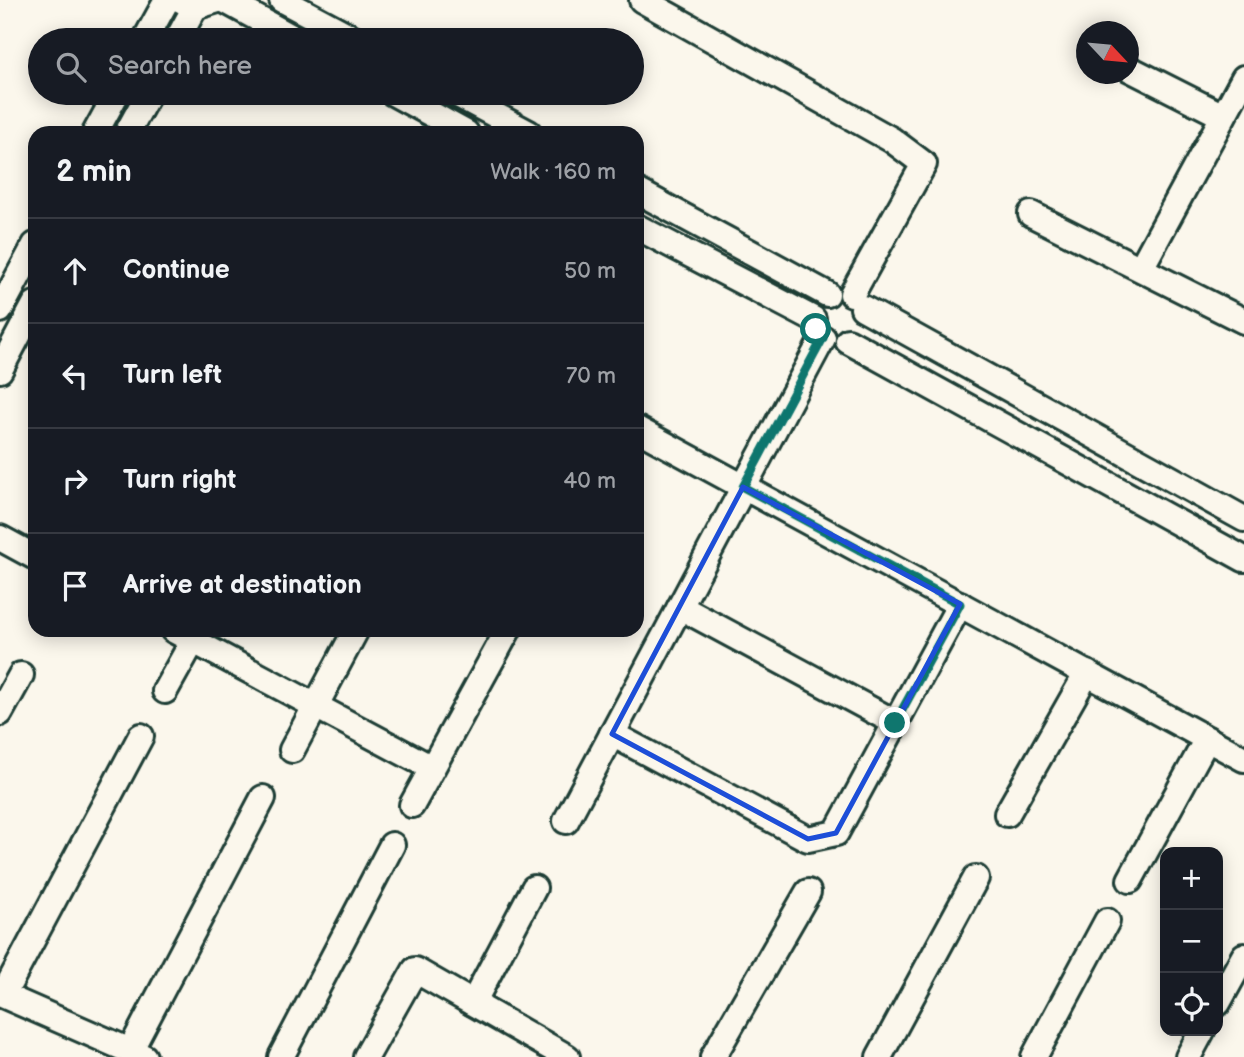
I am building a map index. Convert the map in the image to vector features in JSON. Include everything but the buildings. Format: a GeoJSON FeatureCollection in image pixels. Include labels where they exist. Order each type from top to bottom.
{"type":"FeatureCollection","features":[{"type":"Feature","properties":{"kind":"street"},"geometry":{"type":"LineString","coordinates":[[152,28],[167,0]]}},
{"type":"Feature","properties":{"kind":"street"},"geometry":{"type":"LineString","coordinates":[[224,0],[275,28]]}},
{"type":"Feature","properties":{"kind":"street"},"geometry":{"type":"LineString","coordinates":[[282,0],[334,28]]}},
{"type":"Feature","properties":{"kind":"street"},"geometry":{"type":"LineString","coordinates":[[642,0],[892,140],[924,164],[857,301],[863,327],[848,341]]}},
{"type":"Feature","properties":{"kind":"street"},"geometry":{"type":"LineString","coordinates":[[184,28],[198,2]]}},
{"type":"Feature","properties":{"kind":"street"},"geometry":{"type":"LineString","coordinates":[[1139,73],[1223,116]]}},
{"type":"Feature","properties":{"kind":"street"},"geometry":{"type":"LineString","coordinates":[[1141,268],[1244,78]]}},
{"type":"Feature","properties":{"kind":"street"},"geometry":{"type":"LineString","coordinates":[[99,126],[110,105]]}},
{"type":"Feature","properties":{"kind":"street"},"geometry":{"type":"LineString","coordinates":[[131,126],[142,105]]}},
{"type":"Feature","properties":{"kind":"street"},"geometry":{"type":"LineString","coordinates":[[415,105],[453,126]]}},
{"type":"Feature","properties":{"kind":"street"},"geometry":{"type":"LineString","coordinates":[[476,105],[515,126]]}},
{"type":"Feature","properties":{"kind":"street"},"geometry":{"type":"LineString","coordinates":[[644,195],[827,294]]}},
{"type":"Feature","properties":{"kind":"street"},"geometry":{"type":"LineString","coordinates":[[1031,214],[1244,321]]}},
{"type":"Feature","properties":{"kind":"street"},"geometry":{"type":"LineString","coordinates":[[644,231],[818,328],[831,342],[848,341],[1244,559]]}},
{"type":"Feature","properties":{"kind":"street"},"geometry":{"type":"LineString","coordinates":[[0,310],[28,258]]}},
{"type":"Feature","properties":{"kind":"street"},"geometry":{"type":"LineString","coordinates":[[566,821],[743,487],[818,328],[819,300],[827,294],[843,291],[1244,519]]}},
{"type":"Feature","properties":{"kind":"street"},"geometry":{"type":"LineString","coordinates":[[0,370],[28,317]]}},
{"type":"Feature","properties":{"kind":"street"},"geometry":{"type":"LineString","coordinates":[[644,433],[1244,759]]}},
{"type":"Feature","properties":{"kind":"street"},"geometry":{"type":"LineString","coordinates":[[0,538],[28,553]]}},
{"type":"Feature","properties":{"kind":"street"},"geometry":{"type":"LineString","coordinates":[[612,734],[808,839],[836,832],[960,604]]}},
{"type":"Feature","properties":{"kind":"street"},"geometry":{"type":"LineString","coordinates":[[680,607],[895,723]]}},
{"type":"Feature","properties":{"kind":"street"},"geometry":{"type":"LineString","coordinates":[[165,691],[187,637]]}},
{"type":"Feature","properties":{"kind":"street"},"geometry":{"type":"LineString","coordinates":[[193,637],[432,768]]}},
{"type":"Feature","properties":{"kind":"street"},"geometry":{"type":"LineString","coordinates":[[292,750],[352,637]]}},
{"type":"Feature","properties":{"kind":"street"},"geometry":{"type":"LineString","coordinates":[[412,805],[504,637]]}},
{"type":"Feature","properties":{"kind":"street"},"geometry":{"type":"LineString","coordinates":[[1007,814],[1087,673]]}},
{"type":"Feature","properties":{"kind":"street"},"geometry":{"type":"LineString","coordinates":[[0,713],[21,675]]}},
{"type":"Feature","properties":{"kind":"street"},"geometry":{"type":"LineString","coordinates":[[141,736],[2,994],[138,1054],[263,797]]}},
{"type":"Feature","properties":{"kind":"street"},"geometry":{"type":"LineString","coordinates":[[1130,880],[1207,738]]}},
{"type":"Feature","properties":{"kind":"street"},"geometry":{"type":"LineString","coordinates":[[281,1057],[392,845]]}},
{"type":"Feature","properties":{"kind":"street"},"geometry":{"type":"LineString","coordinates":[[879,1057],[976,878]]}},
{"type":"Feature","properties":{"kind":"street"},"geometry":{"type":"LineString","coordinates":[[473,1003],[534,888]]}},
{"type":"Feature","properties":{"kind":"street"},"geometry":{"type":"LineString","coordinates":[[713,1057],[808,892]]}},
{"type":"Feature","properties":{"kind":"street"},"geometry":{"type":"LineString","coordinates":[[1034,1057],[1107,921]]}},
{"type":"Feature","properties":{"kind":"street"},"geometry":{"type":"LineString","coordinates":[[1223,994],[1244,956]]}},
{"type":"Feature","properties":{"kind":"street"},"geometry":{"type":"LineString","coordinates":[[366,1057],[415,970],[568,1057]]}},
{"type":"Feature","properties":{"kind":"street"},"geometry":{"type":"LineString","coordinates":[[1188,1057],[1199,1036]]}},
{"type":"Feature","properties":{"kind":"highlighted area"},"geometry":{"type":"Polygon","coordinates":[[[743,487],[960,604],[836,833],[808,839],[612,734],[743,487]]]}},
{"type":"Feature","properties":{"kind":"route"},"geometry":{"type":"LineString","coordinates":[[816,329],[823,338],[743,487],[960,604],[895,723]]}}]}
